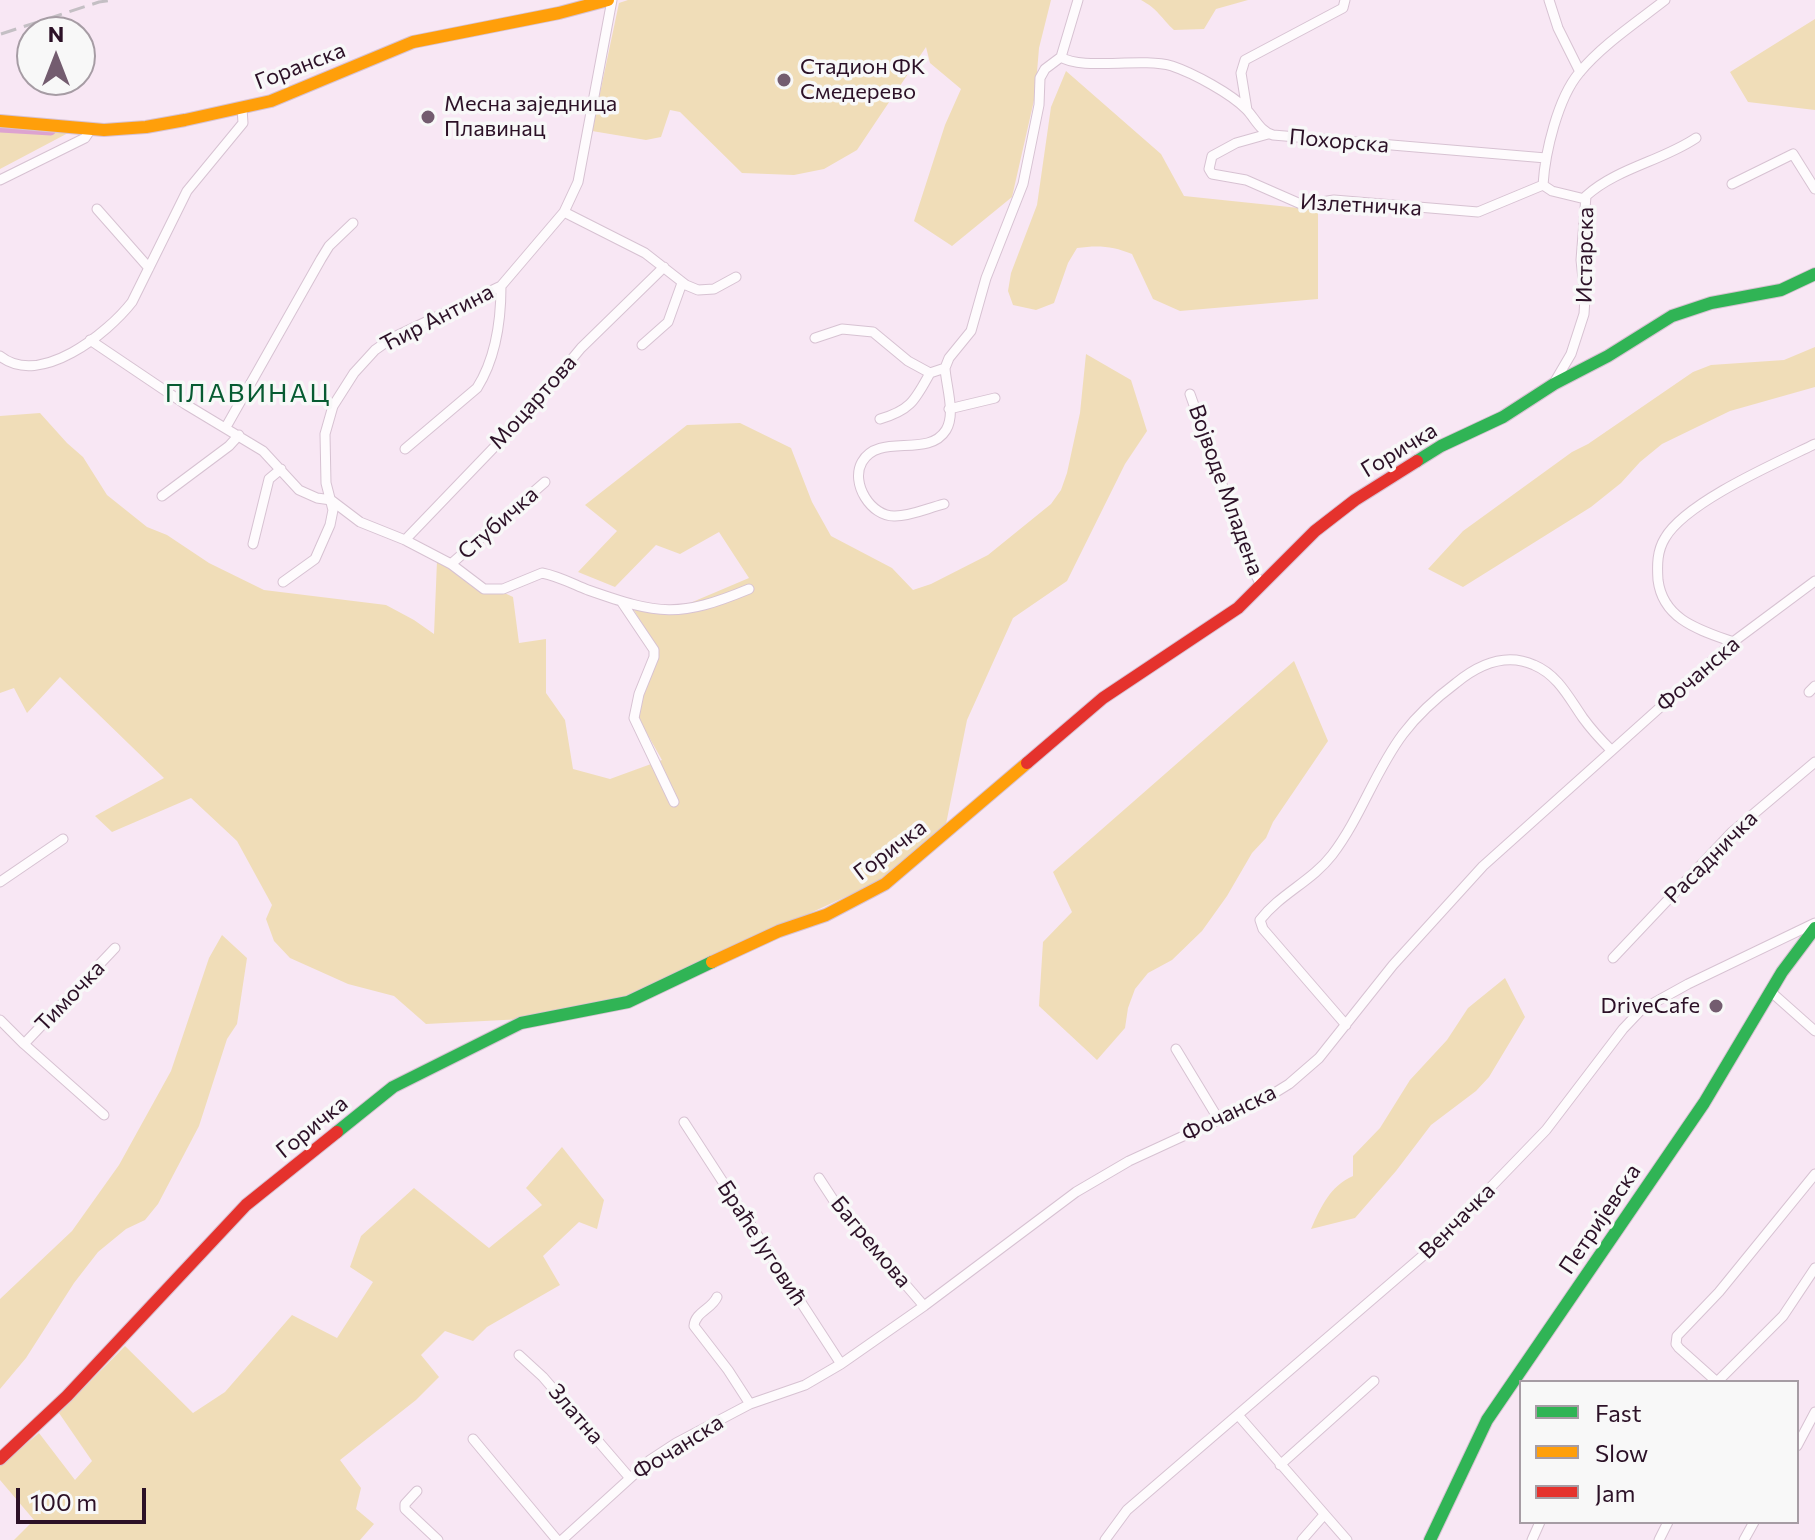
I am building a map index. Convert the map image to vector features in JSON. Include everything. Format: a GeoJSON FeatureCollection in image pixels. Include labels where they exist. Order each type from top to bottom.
{"type":"FeatureCollection","features":[{"type":"Feature","properties":{"kind":"street","name":"Горанска"},"geometry":{"type":"LineString","coordinates":[[0,121],[91,129],[146,127],[242,108],[279,98],[413,42],[610,0]]}},
{"type":"Feature","properties":{"kind":"street","name":"Ћир Антина"},"geometry":{"type":"LineString","coordinates":[[283,582],[318,555],[333,514],[325,471],[328,420],[338,395],[354,373],[375,350],[392,338],[501,286],[564,212],[578,182],[610,0]]}},
{"type":"Feature","properties":{"kind":"street"},"geometry":{"type":"LineString","coordinates":[[944,504],[906,515],[888,516],[867,500],[862,492],[858,478],[861,464],[875,451],[922,444],[939,437],[949,422],[945,368],[949,358],[971,331],[986,278],[1023,184],[1039,105],[1040,78],[1045,69],[1061,57],[1078,0]]}},
{"type":"Feature","properties":{"kind":"street"},"geometry":{"type":"LineString","coordinates":[[1247,110],[1240,69],[1245,60],[1343,8],[1345,0]]}},
{"type":"Feature","properties":{"kind":"street"},"geometry":{"type":"LineString","coordinates":[[1549,0],[1558,28],[1580,72]]}},
{"type":"Feature","properties":{"kind":"street"},"geometry":{"type":"LineString","coordinates":[[1585,199],[1552,191],[1543,185],[1546,158],[1559,113],[1580,72],[1665,0]]}},
{"type":"Feature","properties":{"kind":"street","name":"Похорска"},"geometry":{"type":"LineString","coordinates":[[1061,57],[1082,64],[1141,61],[1166,65],[1206,82],[1247,110],[1268,134],[1546,158]]}},
{"type":"Feature","properties":{"kind":"street"},"geometry":{"type":"LineString","coordinates":[[0,356],[17,364],[41,364],[62,359],[125,311],[187,191],[243,123],[242,108]]}},
{"type":"Feature","properties":{"kind":"street"},"geometry":{"type":"LineString","coordinates":[[0,180],[85,138],[91,129]]}},
{"type":"Feature","properties":{"kind":"street","name":"Излетничка"},"geometry":{"type":"LineString","coordinates":[[1268,134],[1236,143],[1212,156],[1209,169],[1212,174],[1246,180],[1303,205],[1334,200],[1478,212],[1543,185]]}},
{"type":"Feature","properties":{"kind":"street","name":"Истарска"},"geometry":{"type":"LineString","coordinates":[[1554,384],[1571,354],[1584,314],[1581,260],[1588,193],[1696,138]]}},
{"type":"Feature","properties":{"kind":"street"},"geometry":{"type":"LineString","coordinates":[[1732,184],[1793,154],[1815,189]]}},
{"type":"Feature","properties":{"kind":"street"},"geometry":{"type":"LineString","coordinates":[[97,209],[149,268]]}},
{"type":"Feature","properties":{"kind":"street"},"geometry":{"type":"LineString","coordinates":[[564,212],[645,253],[682,283],[698,290],[714,289],[736,277]]}},
{"type":"Feature","properties":{"kind":"street"},"geometry":{"type":"LineString","coordinates":[[226,427],[321,259],[338,236],[353,223]]}},
{"type":"Feature","properties":{"kind":"street","name":"Моцартова"},"geometry":{"type":"LineString","coordinates":[[405,540],[528,412],[581,348],[664,267]]}},
{"type":"Feature","properties":{"kind":"street","name":"Горичка"},"geometry":{"type":"LineString","coordinates":[[0,1459],[67,1396],[246,1205],[393,1087],[521,1023],[640,998],[779,931],[826,915],[885,884],[1071,722],[1120,685],[1238,608],[1315,531],[1355,500],[1441,446],[1503,417],[1672,316],[1711,303],[1781,290],[1815,274]]}},
{"type":"Feature","properties":{"kind":"street"},"geometry":{"type":"LineString","coordinates":[[642,345],[668,322],[682,283]]}},
{"type":"Feature","properties":{"kind":"street"},"geometry":{"type":"LineString","coordinates":[[405,449],[477,388],[496,336],[501,286]]}},
{"type":"Feature","properties":{"kind":"street"},"geometry":{"type":"LineString","coordinates":[[815,338],[842,329],[873,332],[908,361],[930,373]]}},
{"type":"Feature","properties":{"kind":"street"},"geometry":{"type":"LineString","coordinates":[[90,340],[185,404],[263,451],[306,494],[331,500],[360,522],[405,540],[451,564],[484,589],[503,589],[542,573],[621,601],[655,610],[683,611],[749,589]]}},
{"type":"Feature","properties":{"kind":"street"},"geometry":{"type":"LineString","coordinates":[[880,419],[914,402],[930,373],[945,368]]}},
{"type":"Feature","properties":{"kind":"street","name":"Војводе Младена"},"geometry":{"type":"LineString","coordinates":[[1190,394],[1251,566],[1261,585]]}},
{"type":"Feature","properties":{"kind":"street"},"geometry":{"type":"LineString","coordinates":[[949,409],[995,398]]}},
{"type":"Feature","properties":{"kind":"street"},"geometry":{"type":"LineString","coordinates":[[162,496],[229,446],[239,435]]}},
{"type":"Feature","properties":{"kind":"street"},"geometry":{"type":"LineString","coordinates":[[1733,642],[1692,627],[1669,608],[1659,587],[1657,570],[1660,546],[1672,528],[1706,502],[1815,444]]}},
{"type":"Feature","properties":{"kind":"street"},"geometry":{"type":"LineString","coordinates":[[253,544],[269,479],[281,469]]}},
{"type":"Feature","properties":{"kind":"street","name":"Стубичка"},"geometry":{"type":"LineString","coordinates":[[451,564],[545,482]]}},
{"type":"Feature","properties":{"kind":"street","name":"Фочанска"},"geometry":{"type":"LineString","coordinates":[[560,1540],[629,1477],[676,1443],[750,1404],[805,1385],[841,1364],[1076,1192],[1129,1161],[1289,1084],[1319,1058],[1393,965],[1463,887],[1733,642],[1815,581]]}},
{"type":"Feature","properties":{"kind":"street"},"geometry":{"type":"LineString","coordinates":[[621,601],[654,650],[634,718],[674,802]]}},
{"type":"Feature","properties":{"kind":"street"},"geometry":{"type":"LineString","coordinates":[[1346,1025],[1263,929],[1260,920],[1313,876],[1332,855],[1398,742],[1423,710],[1473,668],[1500,661],[1524,661],[1543,669],[1562,686],[1584,719],[1611,750]]}},
{"type":"Feature","properties":{"kind":"street","name":"Расадничка"},"geometry":{"type":"LineString","coordinates":[[1613,958],[1731,833],[1815,762]]}},
{"type":"Feature","properties":{"kind":"street"},"geometry":{"type":"LineString","coordinates":[[0,882],[63,839]]}},
{"type":"Feature","properties":{"kind":"street","name":"Венчачка"},"geometry":{"type":"LineString","coordinates":[[1105,1540],[1127,1510],[1433,1247],[1546,1130],[1641,1010],[1792,933],[1815,926]]}},
{"type":"Feature","properties":{"kind":"street","name":"Петријевска"},"geometry":{"type":"LineString","coordinates":[[1430,1540],[1487,1420],[1704,1103],[1770,991],[1815,926]]}},
{"type":"Feature","properties":{"kind":"street"},"geometry":{"type":"LineString","coordinates":[[1792,933],[1800,935],[1801,946]]}},
{"type":"Feature","properties":{"kind":"street","name":"Тимочка"},"geometry":{"type":"LineString","coordinates":[[24,1044],[115,948]]}},
{"type":"Feature","properties":{"kind":"street"},"geometry":{"type":"LineString","coordinates":[[1770,991],[1815,1031]]}},
{"type":"Feature","properties":{"kind":"street","name":"Тимочка"},"geometry":{"type":"LineString","coordinates":[[0,1020],[104,1115]]}},
{"type":"Feature","properties":{"kind":"street"},"geometry":{"type":"LineString","coordinates":[[1176,1049],[1219,1120]]}},
{"type":"Feature","properties":{"kind":"street","name":"Браће Југовић"},"geometry":{"type":"LineString","coordinates":[[684,1122],[841,1364]]}},
{"type":"Feature","properties":{"kind":"street"},"geometry":{"type":"LineString","coordinates":[[1715,1380],[1678,1347],[1677,1336],[1719,1292],[1815,1174]]}},
{"type":"Feature","properties":{"kind":"street","name":"Багремова"},"geometry":{"type":"LineString","coordinates":[[819,1178],[836,1204],[924,1306]]}},
{"type":"Feature","properties":{"kind":"street"},"geometry":{"type":"LineString","coordinates":[[1719,1380],[1783,1316],[1815,1268]]}},
{"type":"Feature","properties":{"kind":"street"},"geometry":{"type":"LineString","coordinates":[[717,1297],[713,1305],[697,1317],[694,1326],[750,1404]]}},
{"type":"Feature","properties":{"kind":"street","name":"Златна"},"geometry":{"type":"LineString","coordinates":[[519,1355],[543,1377],[629,1477]]}},
{"type":"Feature","properties":{"kind":"street"},"geometry":{"type":"LineString","coordinates":[[1280,1465],[1374,1381]]}},
{"type":"Feature","properties":{"kind":"street"},"geometry":{"type":"LineString","coordinates":[[1799,1442],[1815,1412]]}},
{"type":"Feature","properties":{"kind":"street"},"geometry":{"type":"LineString","coordinates":[[1238,1415],[1347,1540]]}},
{"type":"Feature","properties":{"kind":"street"},"geometry":{"type":"LineString","coordinates":[[473,1439],[560,1540]]}},
{"type":"Feature","properties":{"kind":"street"},"geometry":{"type":"LineString","coordinates":[[417,1491],[405,1504],[405,1509],[438,1540]]}},
{"type":"Feature","properties":{"kind":"street"},"geometry":{"type":"LineString","coordinates":[[1302,1540],[1323,1516]]}},
{"type":"Feature","properties":{"kind":"shaded area"},"geometry":{"type":"Polygon","coordinates":[[[628,0],[1051,0],[1039,48],[1035,96],[1012,197],[952,246],[914,221],[945,125],[961,89],[930,63],[926,47],[857,150],[824,169],[794,175],[742,173],[680,112],[670,110],[661,137],[646,140],[592,131],[619,3],[628,0]]]}},
{"type":"Feature","properties":{"kind":"shaded area"},"geometry":{"type":"Polygon","coordinates":[[[1141,0],[1248,0],[1216,9],[1204,29],[1174,30],[1141,0]]]}},
{"type":"Feature","properties":{"kind":"shaded area"},"geometry":{"type":"Polygon","coordinates":[[[1815,19],[1815,110],[1748,102],[1730,72],[1815,19]]]}},
{"type":"Feature","properties":{"kind":"shaded area"},"geometry":{"type":"Polygon","coordinates":[[[1066,71],[1161,154],[1184,196],[1318,210],[1318,299],[1180,311],[1153,299],[1132,254],[1112,248],[1092,247],[1077,248],[1068,263],[1054,303],[1036,310],[1013,305],[1008,291],[1011,273],[1037,205],[1051,107],[1066,71]]]}},
{"type":"Feature","properties":{"kind":"shaded area"},"geometry":{"type":"Polygon","coordinates":[[[0,128],[70,132],[0,169],[0,128]]]}},
{"type":"Feature","properties":{"kind":"shaded area"},"geometry":{"type":"Polygon","coordinates":[[[1815,347],[1815,387],[1730,411],[1662,444],[1591,507],[1463,587],[1428,569],[1463,531],[1572,452],[1693,372],[1711,365],[1784,360],[1815,347]]]}},
{"type":"Feature","properties":{"kind":"shaded area"},"geometry":{"type":"Polygon","coordinates":[[[1086,354],[1131,380],[1147,431],[1125,464],[1067,581],[1013,618],[967,720],[946,824],[880,881],[646,993],[523,1019],[426,1024],[394,996],[348,984],[290,958],[274,941],[266,919],[272,905],[237,841],[191,798],[112,832],[95,816],[164,778],[60,677],[27,713],[14,688],[0,693],[0,416],[40,413],[83,457],[107,495],[147,527],[167,535],[209,563],[264,590],[386,605],[434,634],[437,561],[513,597],[519,643],[546,639],[546,693],[565,720],[573,769],[610,779],[662,760],[637,716],[658,650],[632,607],[683,606],[749,578],[719,532],[680,554],[656,545],[615,587],[578,572],[617,531],[585,505],[687,425],[740,423],[791,448],[812,502],[831,536],[892,568],[913,590],[988,555],[1051,504],[1061,490],[1067,473],[1080,413],[1086,354]]]}},
{"type":"Feature","properties":{"kind":"shaded area"},"geometry":{"type":"Polygon","coordinates":[[[1294,661],[1328,741],[1202,931],[1172,960],[1148,973],[1135,989],[1125,1028],[1097,1060],[1039,1006],[1043,942],[1072,912],[1053,872],[1294,661]]]}},
{"type":"Feature","properties":{"kind":"shaded area"},"geometry":{"type":"Polygon","coordinates":[[[222,935],[247,958],[237,1024],[227,1039],[199,1126],[158,1204],[145,1220],[126,1229],[98,1252],[74,1283],[26,1358],[0,1389],[0,1299],[72,1231],[119,1165],[171,1071],[209,958],[222,935]]]}},
{"type":"Feature","properties":{"kind":"shaded area"},"geometry":{"type":"Polygon","coordinates":[[[1505,978],[1525,1017],[1489,1077],[1476,1091],[1431,1125],[1355,1218],[1311,1229],[1332,1191],[1353,1176],[1353,1156],[1380,1128],[1410,1080],[1447,1040],[1468,1008],[1505,978]]]}},
{"type":"Feature","properties":{"kind":"shaded area"},"geometry":{"type":"Polygon","coordinates":[[[562,1147],[604,1200],[597,1229],[579,1222],[543,1256],[560,1285],[487,1327],[473,1341],[445,1331],[421,1355],[439,1377],[416,1400],[340,1460],[361,1488],[356,1509],[374,1524],[360,1540],[14,1540],[34,1520],[0,1480],[0,1466],[39,1433],[75,1480],[92,1461],[59,1413],[125,1346],[193,1413],[225,1392],[292,1315],[337,1338],[373,1282],[350,1267],[361,1236],[414,1188],[489,1248],[542,1205],[526,1188],[562,1147]]]}},
{"type":"Feature","properties":{"kind":"waterway"},"geometry":{"type":"LineString","coordinates":[[0,128],[51,131]]}},
{"type":"Feature","properties":{"kind":"railway"},"geometry":{"type":"LineString","coordinates":[[1,34],[99,2],[114,0]]}},
{"type":"Feature","properties":{"kind":"traffic: fast"},"geometry":{"type":"LineString","coordinates":[[1417,461],[1441,446],[1503,417],[1672,316],[1711,303],[1781,290],[1815,274]]}},
{"type":"Feature","properties":{"kind":"traffic: fast"},"geometry":{"type":"LineString","coordinates":[[1430,1540],[1487,1420],[1704,1103],[1782,972],[1815,928]]}},
{"type":"Feature","properties":{"kind":"traffic: fast"},"geometry":{"type":"LineString","coordinates":[[337,1132],[393,1087],[521,1023],[628,1002],[712,962]]}},
{"type":"Feature","properties":{"kind":"traffic: slow"},"geometry":{"type":"LineString","coordinates":[[0,121],[104,130],[185,120],[271,101],[413,42],[608,0]]}},
{"type":"Feature","properties":{"kind":"traffic: slow"},"geometry":{"type":"LineString","coordinates":[[712,962],[779,931],[826,915],[885,884],[1027,763]]}},
{"type":"Feature","properties":{"kind":"traffic: jam"},"geometry":{"type":"LineString","coordinates":[[1027,763],[1103,698],[1238,608],[1315,531],[1355,500],[1417,461]]}},
{"type":"Feature","properties":{"kind":"traffic: jam"},"geometry":{"type":"LineString","coordinates":[[0,1459],[67,1396],[246,1205],[337,1132]]}},
{"type":"Feature","properties":{"kind":"place","name":"Стадион ФК Смедерево"},"geometry":{"type":"Point","coordinates":[784,80]}},
{"type":"Feature","properties":{"kind":"place","name":"Месна заједница Плавинац"},"geometry":{"type":"Point","coordinates":[428,117]}},
{"type":"Feature","properties":{"kind":"place","name":"DriveCafe"},"geometry":{"type":"Point","coordinates":[1716,1006]}},
{"type":"Feature","properties":{"kind":"district","name":"ПЛАВИНАЦ"},"geometry":{"type":"Point","coordinates":[248,393]}}]}
